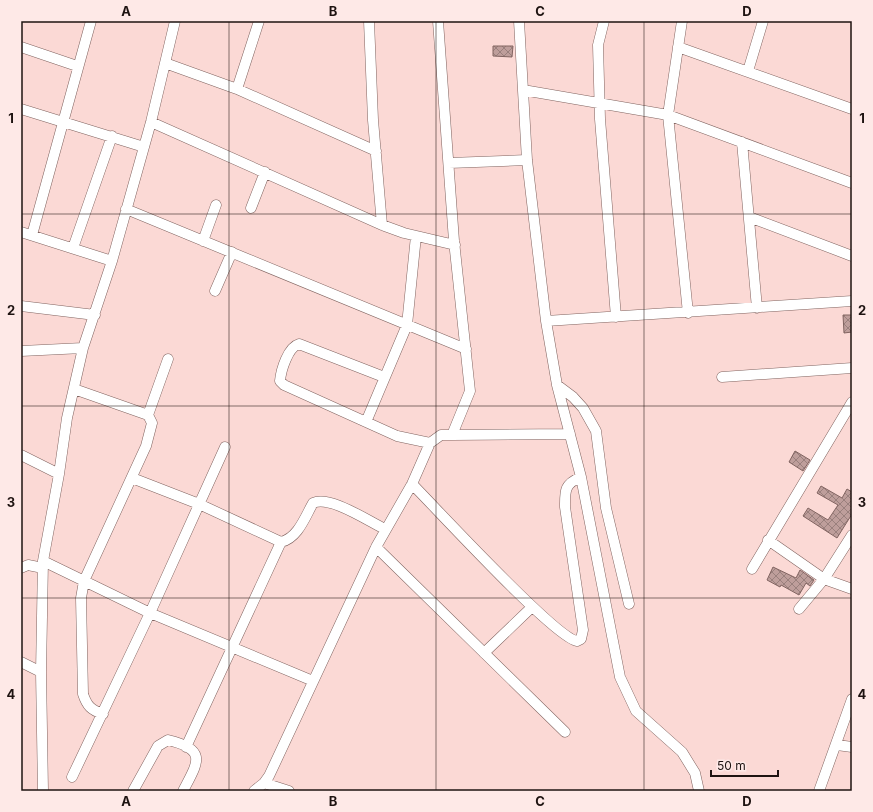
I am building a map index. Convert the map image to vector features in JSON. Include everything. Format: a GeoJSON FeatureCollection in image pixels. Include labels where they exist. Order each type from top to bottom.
{"type":"FeatureCollection","features":[{"type":"Feature","properties":{"kind":"street"},"geometry":{"type":"LineString","coordinates":[[32,235],[90,21]]}},
{"type":"Feature","properties":{"kind":"street"},"geometry":{"type":"LineString","coordinates":[[43,791],[41,672],[43,565],[67,418],[83,348],[112,261],[152,122],[164,63],[175,21]]}},
{"type":"Feature","properties":{"kind":"street"},"geometry":{"type":"LineString","coordinates":[[237,89],[259,21]]}},
{"type":"Feature","properties":{"kind":"street"},"geometry":{"type":"LineString","coordinates":[[369,21],[376,151],[382,224]]}},
{"type":"Feature","properties":{"kind":"street"},"geometry":{"type":"LineString","coordinates":[[437,21],[455,245],[470,391],[452,434]]}},
{"type":"Feature","properties":{"kind":"street"},"geometry":{"type":"LineString","coordinates":[[519,21],[528,160],[546,321],[557,385],[581,477],[620,677],[636,711],[682,752],[695,773],[699,791]]}},
{"type":"Feature","properties":{"kind":"street"},"geometry":{"type":"LineString","coordinates":[[604,21],[598,45],[600,102],[616,317]]}},
{"type":"Feature","properties":{"kind":"street"},"geometry":{"type":"LineString","coordinates":[[682,21],[668,115],[688,313]]}},
{"type":"Feature","properties":{"kind":"street"},"geometry":{"type":"LineString","coordinates":[[748,71],[763,21]]}},
{"type":"Feature","properties":{"kind":"street"},"geometry":{"type":"LineString","coordinates":[[21,47],[77,66]]}},
{"type":"Feature","properties":{"kind":"street"},"geometry":{"type":"LineString","coordinates":[[678,47],[852,109]]}},
{"type":"Feature","properties":{"kind":"street"},"geometry":{"type":"LineString","coordinates":[[164,63],[237,89],[376,151]]}},
{"type":"Feature","properties":{"kind":"street"},"geometry":{"type":"LineString","coordinates":[[523,90],[600,102],[668,115],[852,183]]}},
{"type":"Feature","properties":{"kind":"street"},"geometry":{"type":"LineString","coordinates":[[21,109],[144,147]]}},
{"type":"Feature","properties":{"kind":"street"},"geometry":{"type":"LineString","coordinates":[[152,122],[382,224],[416,236],[455,245]]}},
{"type":"Feature","properties":{"kind":"street"},"geometry":{"type":"LineString","coordinates":[[73,248],[112,136]]}},
{"type":"Feature","properties":{"kind":"street"},"geometry":{"type":"LineString","coordinates":[[742,142],[757,308]]}},
{"type":"Feature","properties":{"kind":"street"},"geometry":{"type":"LineString","coordinates":[[449,163],[528,160]]}},
{"type":"Feature","properties":{"kind":"street"},"geometry":{"type":"LineString","coordinates":[[251,208],[265,172]]}},
{"type":"Feature","properties":{"kind":"street"},"geometry":{"type":"LineString","coordinates":[[203,240],[216,205]]}},
{"type":"Feature","properties":{"kind":"street"},"geometry":{"type":"LineString","coordinates":[[126,209],[466,349]]}},
{"type":"Feature","properties":{"kind":"street"},"geometry":{"type":"LineString","coordinates":[[749,217],[852,256]]}},
{"type":"Feature","properties":{"kind":"street"},"geometry":{"type":"LineString","coordinates":[[21,232],[112,261]]}},
{"type":"Feature","properties":{"kind":"street"},"geometry":{"type":"LineString","coordinates":[[366,422],[407,325],[416,236]]}},
{"type":"Feature","properties":{"kind":"street"},"geometry":{"type":"LineString","coordinates":[[215,291],[232,252]]}},
{"type":"Feature","properties":{"kind":"street"},"geometry":{"type":"LineString","coordinates":[[546,321],[688,313],[852,301]]}},
{"type":"Feature","properties":{"kind":"street"},"geometry":{"type":"LineString","coordinates":[[21,306],[95,315]]}},
{"type":"Feature","properties":{"kind":"street"},"geometry":{"type":"LineString","coordinates":[[384,377],[299,344],[294,346],[291,351],[280,375],[280,381],[284,385],[397,436],[430,443]]}},
{"type":"Feature","properties":{"kind":"street"},"geometry":{"type":"LineString","coordinates":[[21,351],[83,348]]}},
{"type":"Feature","properties":{"kind":"street"},"geometry":{"type":"LineString","coordinates":[[148,415],[168,359]]}},
{"type":"Feature","properties":{"kind":"street"},"geometry":{"type":"LineString","coordinates":[[722,377],[852,368]]}},
{"type":"Feature","properties":{"kind":"street"},"geometry":{"type":"LineString","coordinates":[[557,385],[574,397],[583,408],[596,431],[606,508],[629,604]]}},
{"type":"Feature","properties":{"kind":"street"},"geometry":{"type":"LineString","coordinates":[[74,389],[148,415],[152,423],[146,446],[84,581],[81,598],[83,694],[86,703],[91,709],[103,714]]}},
{"type":"Feature","properties":{"kind":"street"},"geometry":{"type":"LineString","coordinates":[[752,569],[852,402]]}},
{"type":"Feature","properties":{"kind":"street"},"geometry":{"type":"LineString","coordinates":[[254,791],[264,783],[376,547],[412,484],[430,443],[441,435],[452,434],[570,434]]}},
{"type":"Feature","properties":{"kind":"street"},"geometry":{"type":"LineString","coordinates":[[72,777],[150,613],[225,447]]}},
{"type":"Feature","properties":{"kind":"street"},"geometry":{"type":"LineString","coordinates":[[21,455],[59,474]]}},
{"type":"Feature","properties":{"kind":"street"},"geometry":{"type":"LineString","coordinates":[[412,484],[532,607],[567,638],[577,641],[581,639],[584,630],[565,507],[568,485],[571,481],[581,477]]}},
{"type":"Feature","properties":{"kind":"street"},"geometry":{"type":"LineString","coordinates":[[132,478],[199,504],[281,542],[289,540],[294,536],[313,503],[318,500],[333,503],[385,529]]}},
{"type":"Feature","properties":{"kind":"street"},"geometry":{"type":"LineString","coordinates":[[799,609],[824,579],[852,535]]}},
{"type":"Feature","properties":{"kind":"street"},"geometry":{"type":"LineString","coordinates":[[768,540],[824,579],[852,589]]}},
{"type":"Feature","properties":{"kind":"street"},"geometry":{"type":"LineString","coordinates":[[186,746],[281,542]]}},
{"type":"Feature","properties":{"kind":"street"},"geometry":{"type":"LineString","coordinates":[[376,547],[565,732]]}},
{"type":"Feature","properties":{"kind":"street"},"geometry":{"type":"LineString","coordinates":[[21,568],[28,565],[43,565],[84,581],[150,613],[313,681]]}},
{"type":"Feature","properties":{"kind":"street"},"geometry":{"type":"LineString","coordinates":[[484,653],[532,607]]}},
{"type":"Feature","properties":{"kind":"street"},"geometry":{"type":"LineString","coordinates":[[21,662],[41,672]]}},
{"type":"Feature","properties":{"kind":"street"},"geometry":{"type":"LineString","coordinates":[[819,791],[837,745],[852,699]]}},
{"type":"Feature","properties":{"kind":"street"},"geometry":{"type":"LineString","coordinates":[[134,791],[158,746],[168,740],[186,746],[198,757],[197,764],[183,791]]}},
{"type":"Feature","properties":{"kind":"street"},"geometry":{"type":"LineString","coordinates":[[837,745],[852,746]]}},
{"type":"Feature","properties":{"kind":"street"},"geometry":{"type":"LineString","coordinates":[[264,783],[289,791]]}},
{"type":"Feature","properties":{"kind":"building"},"geometry":{"type":"Polygon","coordinates":[[[493,46],[513,46],[512,57],[493,56],[493,46]]]}},
{"type":"Feature","properties":{"kind":"building"},"geometry":{"type":"Polygon","coordinates":[[[843,315],[852,315],[852,332],[844,333],[843,315]]]}},
{"type":"Feature","properties":{"kind":"building"},"geometry":{"type":"Polygon","coordinates":[[[795,451],[810,460],[803,471],[789,462],[795,451]]]}},
{"type":"Feature","properties":{"kind":"building"},"geometry":{"type":"Polygon","coordinates":[[[821,486],[842,498],[847,489],[852,492],[852,514],[837,538],[803,516],[808,508],[828,520],[838,505],[817,493],[821,486]]]}},
{"type":"Feature","properties":{"kind":"building"},"geometry":{"type":"Polygon","coordinates":[[[773,567],[796,578],[800,570],[814,580],[810,586],[806,583],[799,595],[781,585],[780,587],[767,580],[773,567]]]}}]}
